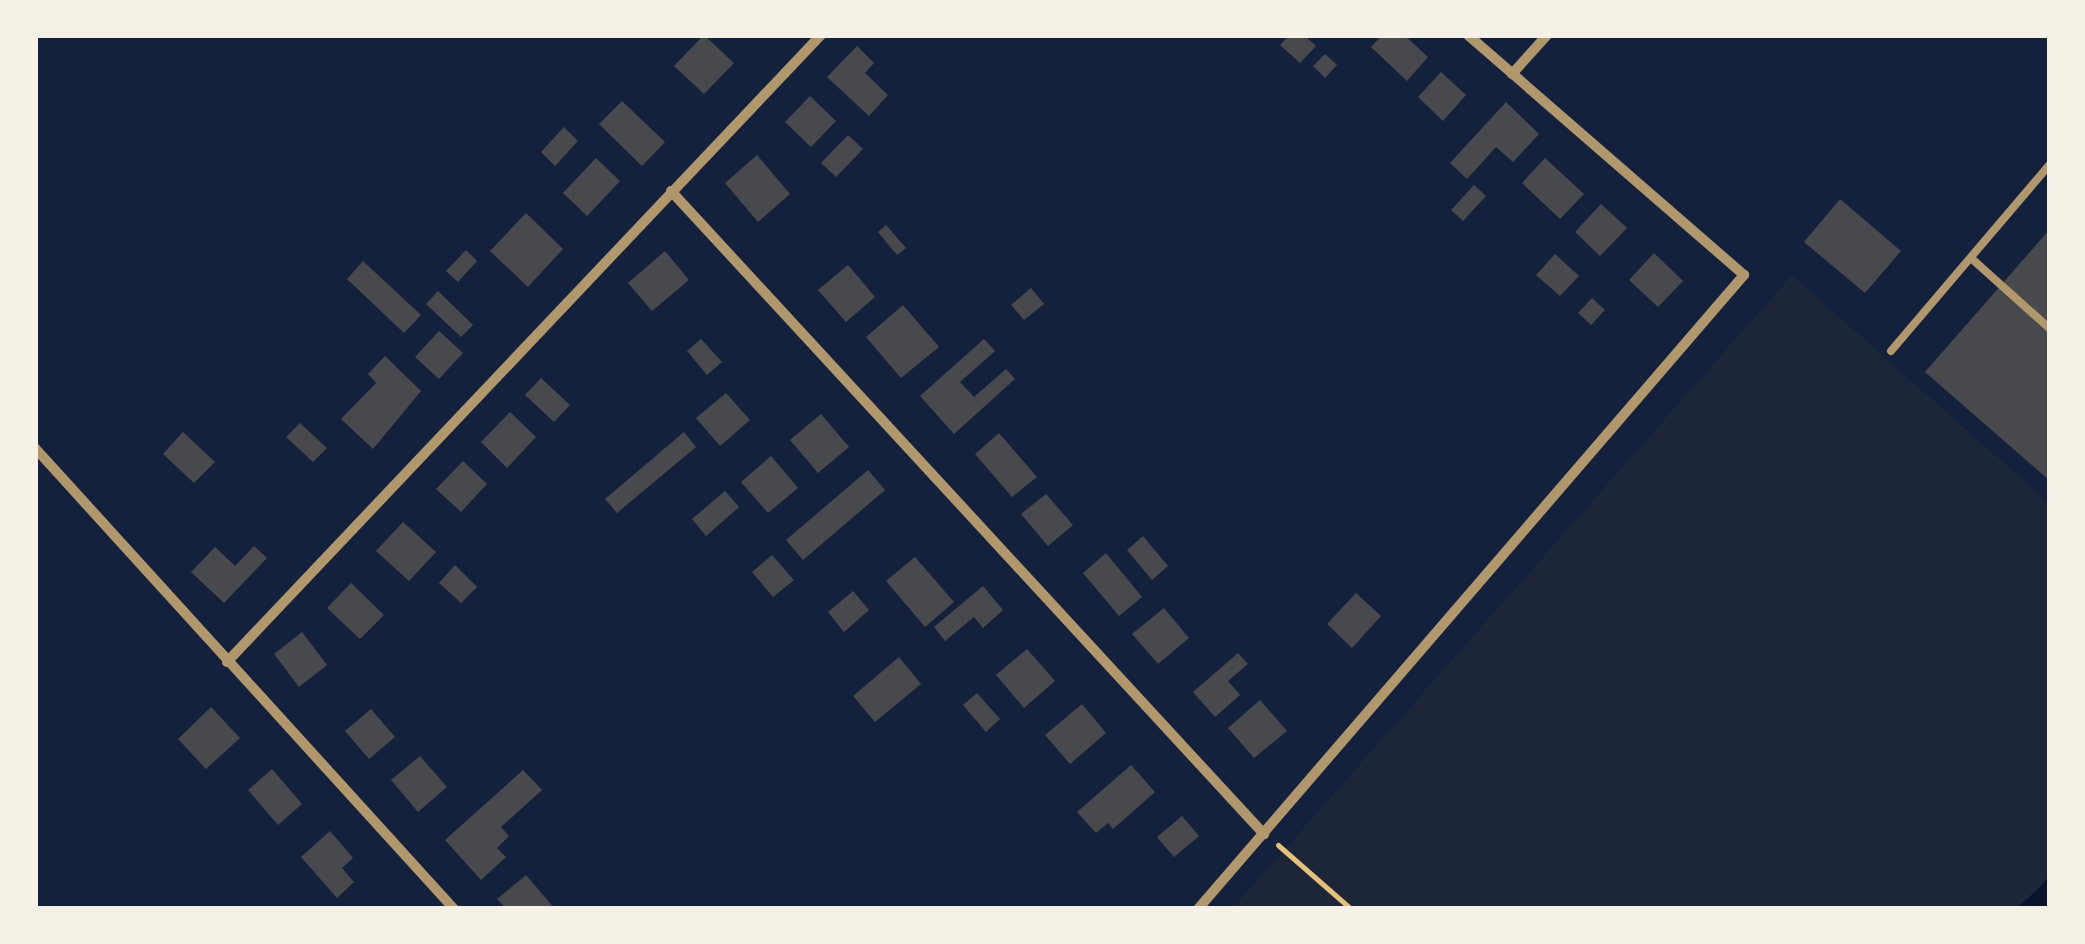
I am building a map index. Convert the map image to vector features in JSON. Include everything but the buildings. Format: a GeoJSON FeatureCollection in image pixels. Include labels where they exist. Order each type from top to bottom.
{"type":"FeatureCollection","features":[{"type":"Feature","properties":{"kind":"street"},"geometry":{"type":"LineString","coordinates":[[226,662],[821,35]]}},
{"type":"Feature","properties":{"kind":"street"},"geometry":{"type":"LineString","coordinates":[[1198,909],[1744,274],[1468,35]]}},
{"type":"Feature","properties":{"kind":"street"},"geometry":{"type":"LineString","coordinates":[[1512,74],[1548,35]]}},
{"type":"Feature","properties":{"kind":"street"},"geometry":{"type":"LineString","coordinates":[[671,191],[1264,834]]}},
{"type":"Feature","properties":{"kind":"street"},"geometry":{"type":"LineString","coordinates":[[35,448],[454,909]]}},
{"type":"Feature","properties":{"kind":"lane"},"geometry":{"type":"LineString","coordinates":[[1891,351],[2050,164]]}},
{"type":"Feature","properties":{"kind":"lane"},"geometry":{"type":"LineString","coordinates":[[1971,258],[2050,329]]}},
{"type":"Feature","properties":{"kind":"path"},"geometry":{"type":"LineString","coordinates":[[1264,834],[1351,909]]}},
{"type":"Feature","properties":{"kind":"shaded area"},"geometry":{"type":"Polygon","coordinates":[[[1792,275],[2050,504],[2050,909],[1232,909],[1792,275]]]}},
{"type":"Feature","properties":{"kind":"shaded area"},"geometry":{"type":"Polygon","coordinates":[[[2050,875],[2050,909],[2016,909],[2039,888],[2050,875]]]}}]}
